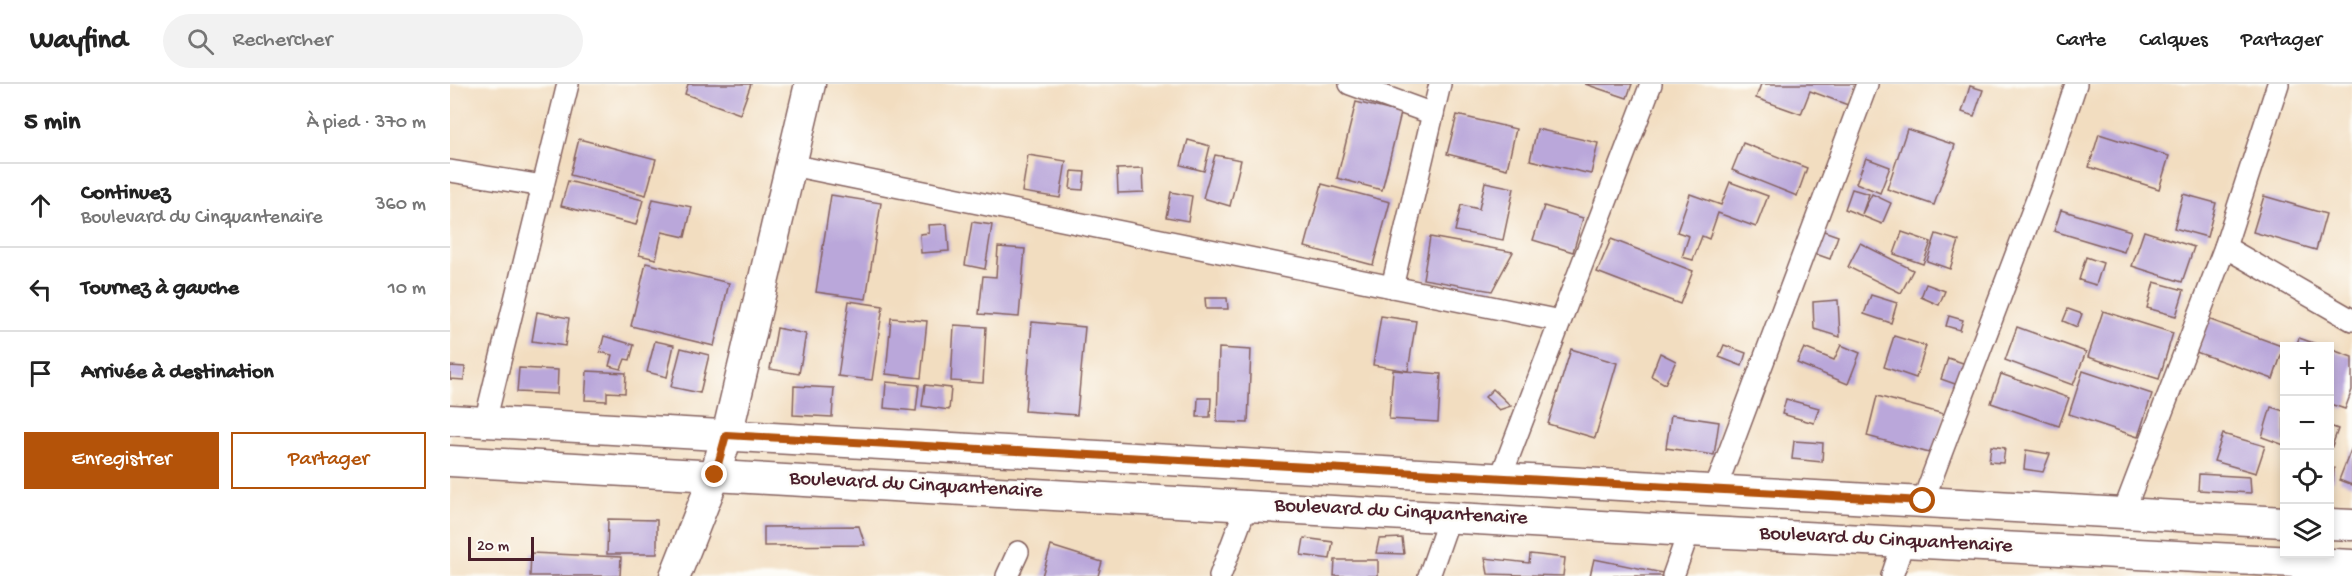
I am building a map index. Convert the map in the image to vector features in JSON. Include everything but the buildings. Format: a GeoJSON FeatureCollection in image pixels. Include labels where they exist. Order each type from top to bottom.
{"type":"FeatureCollection","features":[{"type":"Feature","properties":{"kind":"main road"},"geometry":{"type":"LineString","coordinates":[[675,576],[715,475],[726,435],[810,84]]}},
{"type":"Feature","properties":{"kind":"main road","name":"Boulevard du Cinquantenaire"},"geometry":{"type":"LineString","coordinates":[[450,420],[2124,511],[2280,522]]}},
{"type":"Feature","properties":{"kind":"main road","name":"Boulevard du Cinquantenaire"},"geometry":{"type":"LineString","coordinates":[[450,461],[1247,504],[1903,543],[2352,565]]}},
{"type":"Feature","properties":{"kind":"main road"},"geometry":{"type":"LineString","coordinates":[[2334,524],[2352,525]]}},
{"type":"Feature","properties":{"kind":"street"},"geometry":{"type":"LineString","coordinates":[[485,422],[568,84]]}},
{"type":"Feature","properties":{"kind":"street"},"geometry":{"type":"LineString","coordinates":[[1350,84],[1433,114]]}},
{"type":"Feature","properties":{"kind":"street"},"geometry":{"type":"LineString","coordinates":[[1392,287],[1440,84]]}},
{"type":"Feature","properties":{"kind":"street"},"geometry":{"type":"LineString","coordinates":[[1500,478],[1651,84]]}},
{"type":"Feature","properties":{"kind":"street"},"geometry":{"type":"LineString","coordinates":[[1715,490],[1867,84]]}},
{"type":"Feature","properties":{"kind":"street"},"geometry":{"type":"LineString","coordinates":[[1923,501],[2042,186],[2076,84]]}},
{"type":"Feature","properties":{"kind":"street"},"geometry":{"type":"LineString","coordinates":[[2124,511],[2225,248],[2278,84]]}},
{"type":"Feature","properties":{"kind":"street"},"geometry":{"type":"LineString","coordinates":[[791,165],[1560,321]]}},
{"type":"Feature","properties":{"kind":"street"},"geometry":{"type":"LineString","coordinates":[[450,171],[543,186]]}},
{"type":"Feature","properties":{"kind":"street"},"geometry":{"type":"LineString","coordinates":[[2225,248],[2352,320]]}},
{"type":"Feature","properties":{"kind":"street"},"geometry":{"type":"LineString","coordinates":[[1220,576],[1247,504]]}},
{"type":"Feature","properties":{"kind":"street"},"geometry":{"type":"LineString","coordinates":[[1429,576],[1450,516]]}},
{"type":"Feature","properties":{"kind":"street"},"geometry":{"type":"LineString","coordinates":[[1673,576],[1689,531]]}},
{"type":"Feature","properties":{"kind":"street"},"geometry":{"type":"LineString","coordinates":[[1892,576],[1903,543]]}},
{"type":"Feature","properties":{"kind":"street"},"geometry":{"type":"LineString","coordinates":[[1007,576],[1018,552]]}},
{"type":"Feature","properties":{"kind":"route"},"geometry":{"type":"LineString","coordinates":[[715,475],[726,435],[1923,501]]}}]}
